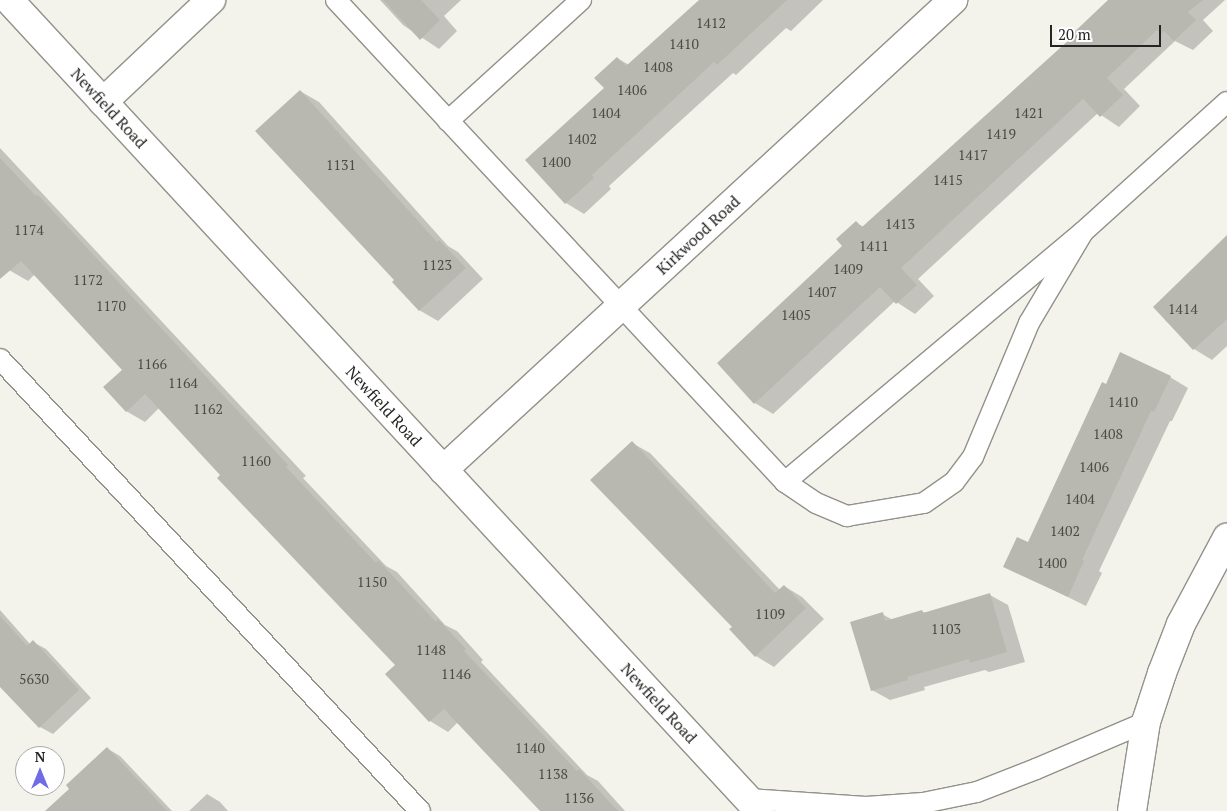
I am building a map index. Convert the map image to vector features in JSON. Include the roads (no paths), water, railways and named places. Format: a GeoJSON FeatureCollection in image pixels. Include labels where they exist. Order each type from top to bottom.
{"type":"FeatureCollection","features":[{"type":"Feature","properties":{"kind":"street","name":"Newfield Road"},"geometry":{"type":"LineString","coordinates":[[9,0],[754,805]]}},
{"type":"Feature","properties":{"kind":"street"},"geometry":{"type":"LineString","coordinates":[[103,102],[211,0]]}},
{"type":"Feature","properties":{"kind":"street","name":"Kirkwood Road"},"geometry":{"type":"LineString","coordinates":[[443,470],[953,0]]}},
{"type":"Feature","properties":{"kind":"street"},"geometry":{"type":"LineString","coordinates":[[1132,811],[1146,722],[1162,673],[1181,624],[1227,538]]}},
{"type":"Feature","properties":{"kind":"lane"},"geometry":{"type":"LineString","coordinates":[[336,0],[785,482],[816,503],[847,516],[924,503],[954,482],[973,457],[1028,323],[1083,232]]}},
{"type":"Feature","properties":{"kind":"lane"},"geometry":{"type":"LineString","coordinates":[[448,121],[581,0]]}},
{"type":"Feature","properties":{"kind":"lane"},"geometry":{"type":"LineString","coordinates":[[785,482],[1083,232],[1227,102]]}},
{"type":"Feature","properties":{"kind":"lane"},"geometry":{"type":"LineString","coordinates":[[0,359],[420,811]]}},
{"type":"Feature","properties":{"kind":"lane"},"geometry":{"type":"LineString","coordinates":[[754,805],[866,806],[922,803],[976,792],[1036,769],[1146,722]]}}]}
